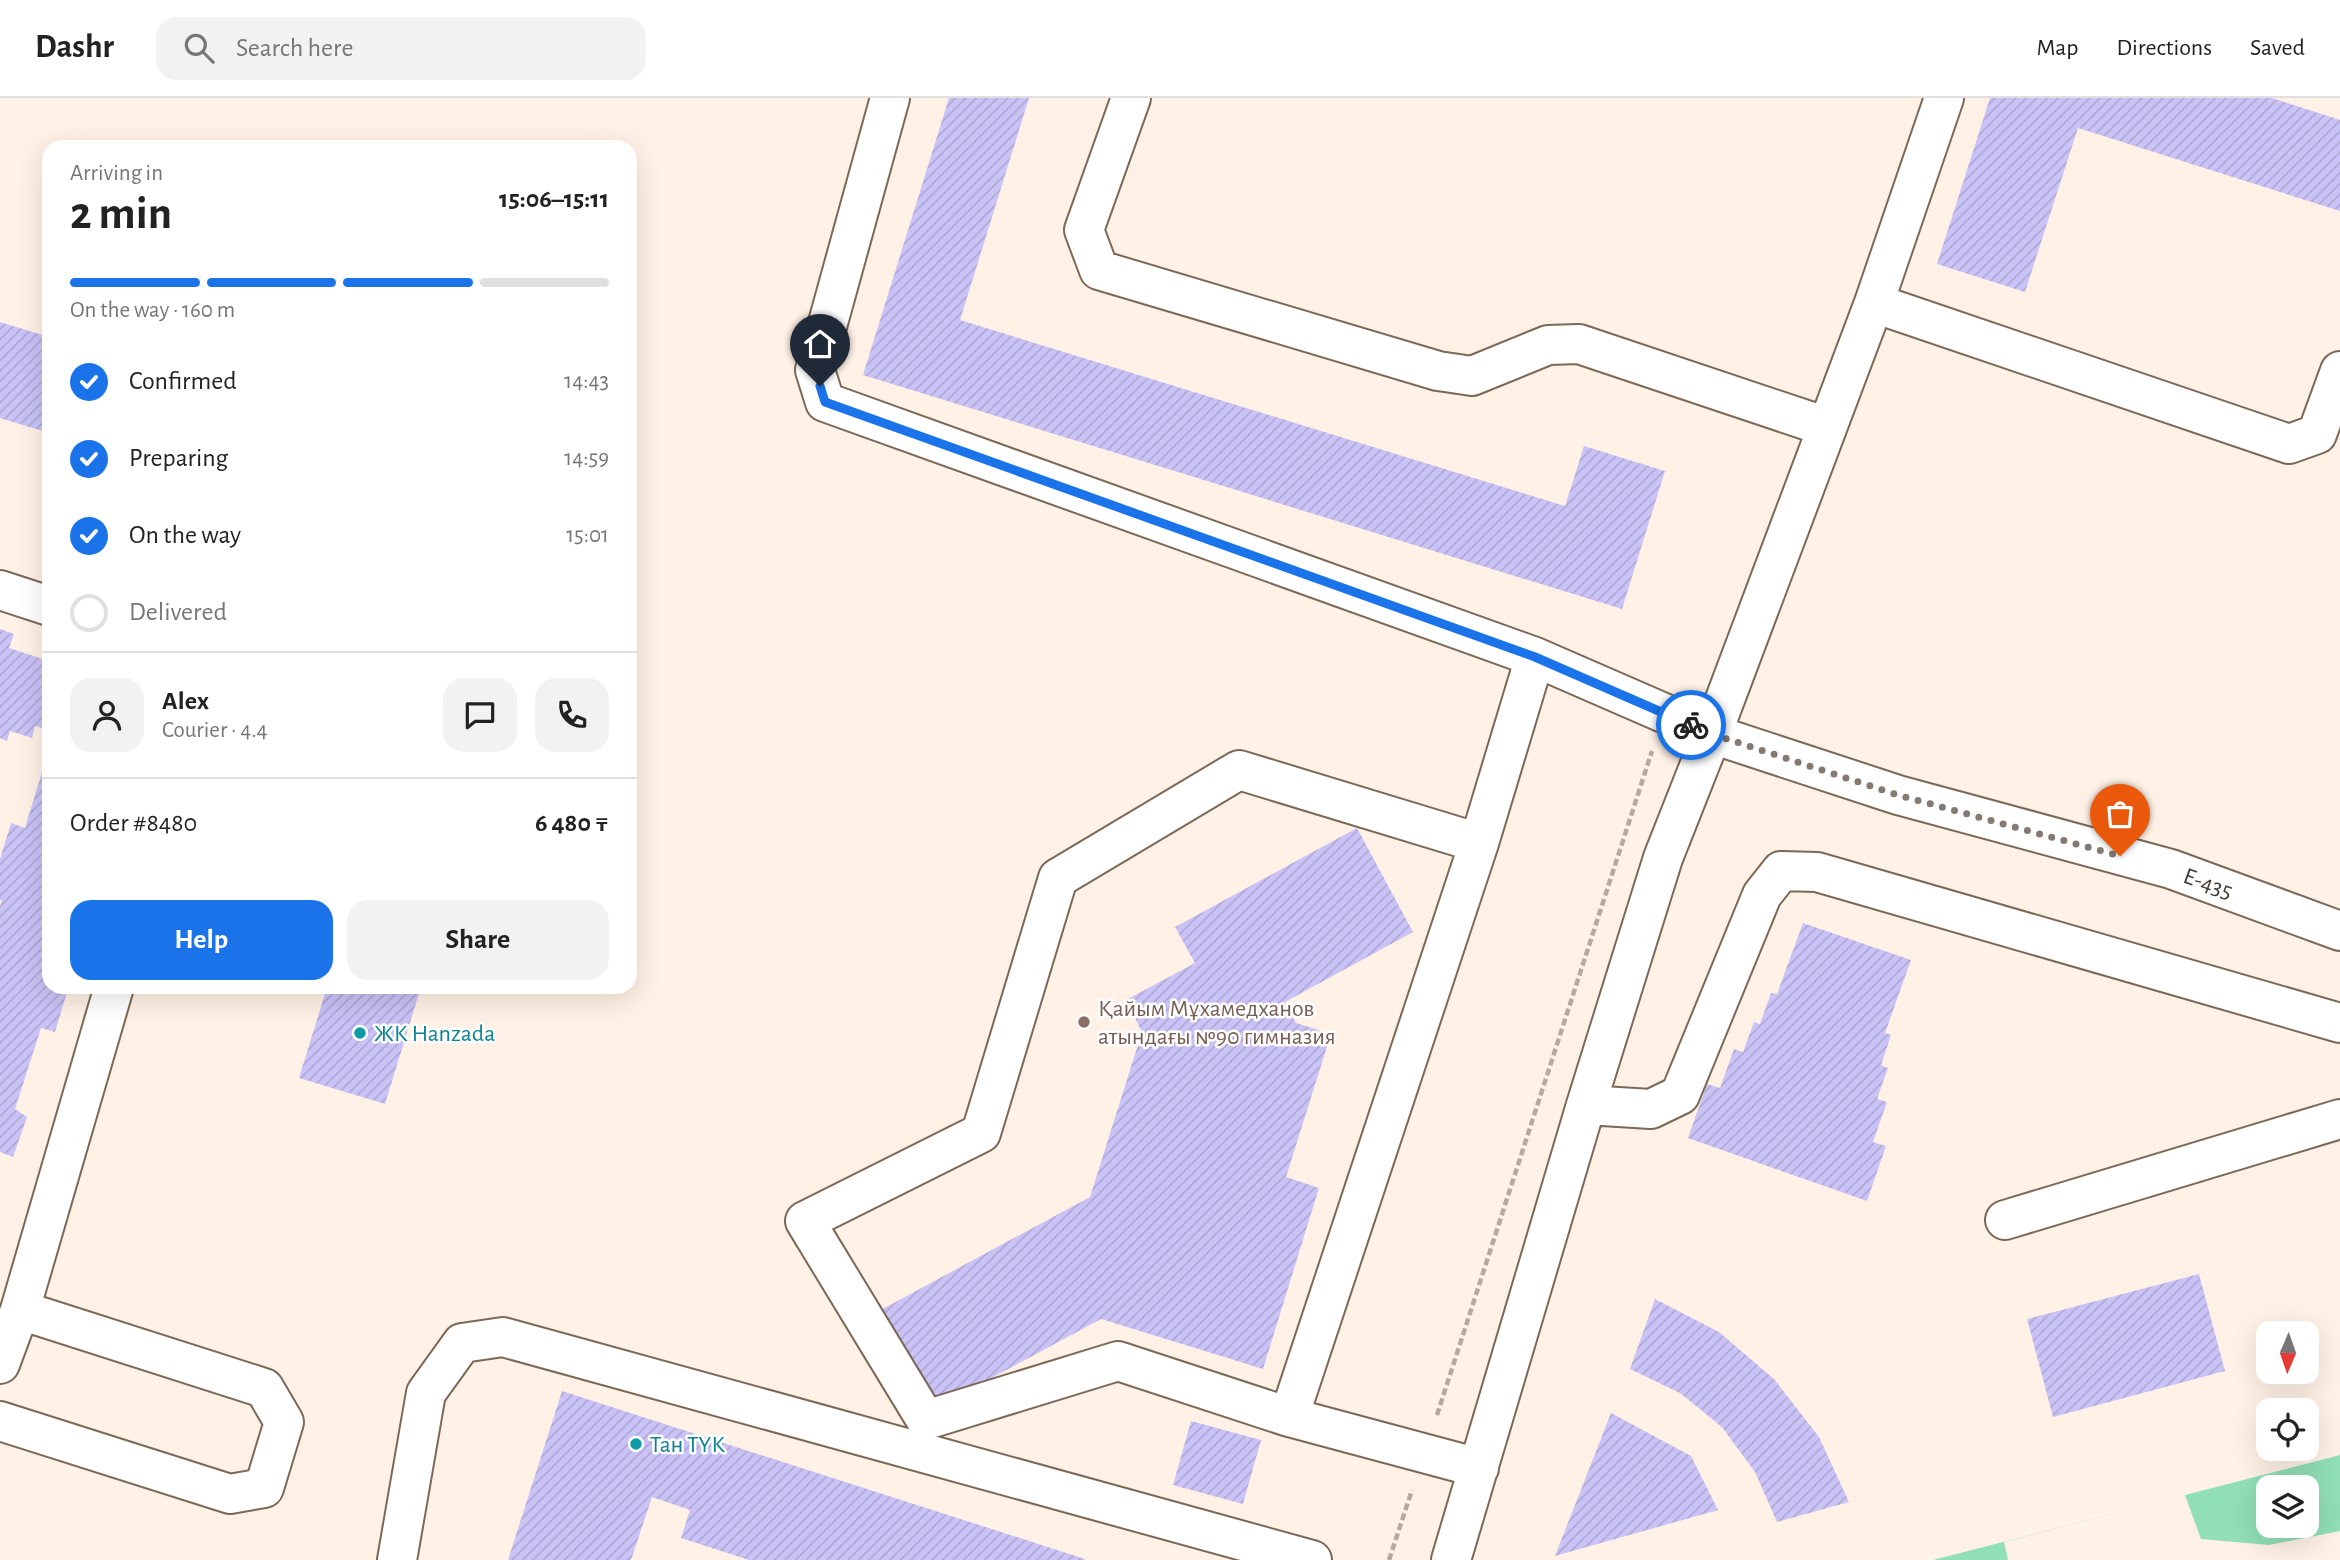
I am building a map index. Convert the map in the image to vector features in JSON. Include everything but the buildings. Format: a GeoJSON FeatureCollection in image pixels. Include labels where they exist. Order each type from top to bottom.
{"type":"FeatureCollection","features":[{"type":"Feature","properties":{"kind":"lane","name":"Е-435"},"geometry":{"type":"LineString","coordinates":[[890,98],[815,370],[825,402],[1535,657],[1712,734],[1898,795],[2171,869],[2340,931]]}},
{"type":"Feature","properties":{"kind":"lane"},"geometry":{"type":"LineString","coordinates":[[1131,98],[1084,230],[1099,270],[1438,371],[1472,376],[1548,345],[1579,344],[1826,427]]}},
{"type":"Feature","properties":{"kind":"lane"},"geometry":{"type":"LineString","coordinates":[[1451,1560],[1664,858],[1874,303],[1944,98]]}},
{"type":"Feature","properties":{"kind":"lane"},"geometry":{"type":"LineString","coordinates":[[1874,303],[2289,444],[2317,434],[2340,371]]}},
{"type":"Feature","properties":{"kind":"lane"},"geometry":{"type":"LineString","coordinates":[[0,590],[42,604]]}},
{"type":"Feature","properties":{"kind":"lane"},"geometry":{"type":"LineString","coordinates":[[1289,1417],[1479,843],[1535,657]]}},
{"type":"Feature","properties":{"kind":"lane"},"geometry":{"type":"LineString","coordinates":[[1479,843],[1239,770],[1058,878],[981,1133],[805,1220],[926,1420],[1118,1362],[1289,1417],[1479,1468]]}},
{"type":"Feature","properties":{"kind":"lane"},"geometry":{"type":"LineString","coordinates":[[1587,1105],[1651,1109],[1679,1095],[1762,895],[1781,871],[1817,872],[2340,1023]]}},
{"type":"Feature","properties":{"kind":"lane"},"geometry":{"type":"LineString","coordinates":[[0,1364],[20,1310],[112,994]]}},
{"type":"Feature","properties":{"kind":"lane"},"geometry":{"type":"LineString","coordinates":[[2005,1220],[2340,1119]]}},
{"type":"Feature","properties":{"kind":"lane"},"geometry":{"type":"LineString","coordinates":[[0,1421],[230,1494],[264,1488],[284,1422],[264,1388],[20,1310]]}},
{"type":"Feature","properties":{"kind":"lane"},"geometry":{"type":"LineString","coordinates":[[397,1560],[426,1393],[462,1343],[503,1337],[1312,1560]]}},
{"type":"Feature","properties":{"kind":"path"},"geometry":{"type":"LineString","coordinates":[[1389,1560],[1664,713]]}},
{"type":"Feature","properties":{"kind":"green space"},"geometry":{"type":"Polygon","coordinates":[[[2340,1455],[2340,1531],[2319,1535],[2319,1475],[2262,1475],[2340,1455]]]}},
{"type":"Feature","properties":{"kind":"green space"},"geometry":{"type":"Polygon","coordinates":[[[2256,1477],[2256,1538],[2304,1538],[2269,1545],[2201,1539],[2185,1495],[2004,1542],[2008,1560],[1933,1560],[2256,1477]]]}},
{"type":"Feature","properties":{"kind":"way so far"},"geometry":{"type":"LineString","coordinates":[[1691,725],[1898,795],[2120,856]]}},
{"type":"Feature","properties":{"kind":"place","name":"Қайым Мұхамедханов атындағы №90 гимназия"},"geometry":{"type":"Point","coordinates":[1084,1022]}},
{"type":"Feature","properties":{"kind":"place","name":"ЖК Hanzada"},"geometry":{"type":"Point","coordinates":[360,1033]}},
{"type":"Feature","properties":{"kind":"place","name":"Тан ТҮК"},"geometry":{"type":"Point","coordinates":[636,1444]}},
{"type":"Feature","properties":{"kind":"route"},"geometry":{"type":"LineString","coordinates":[[820,386],[825,402],[1535,657],[1691,725]]}}]}
